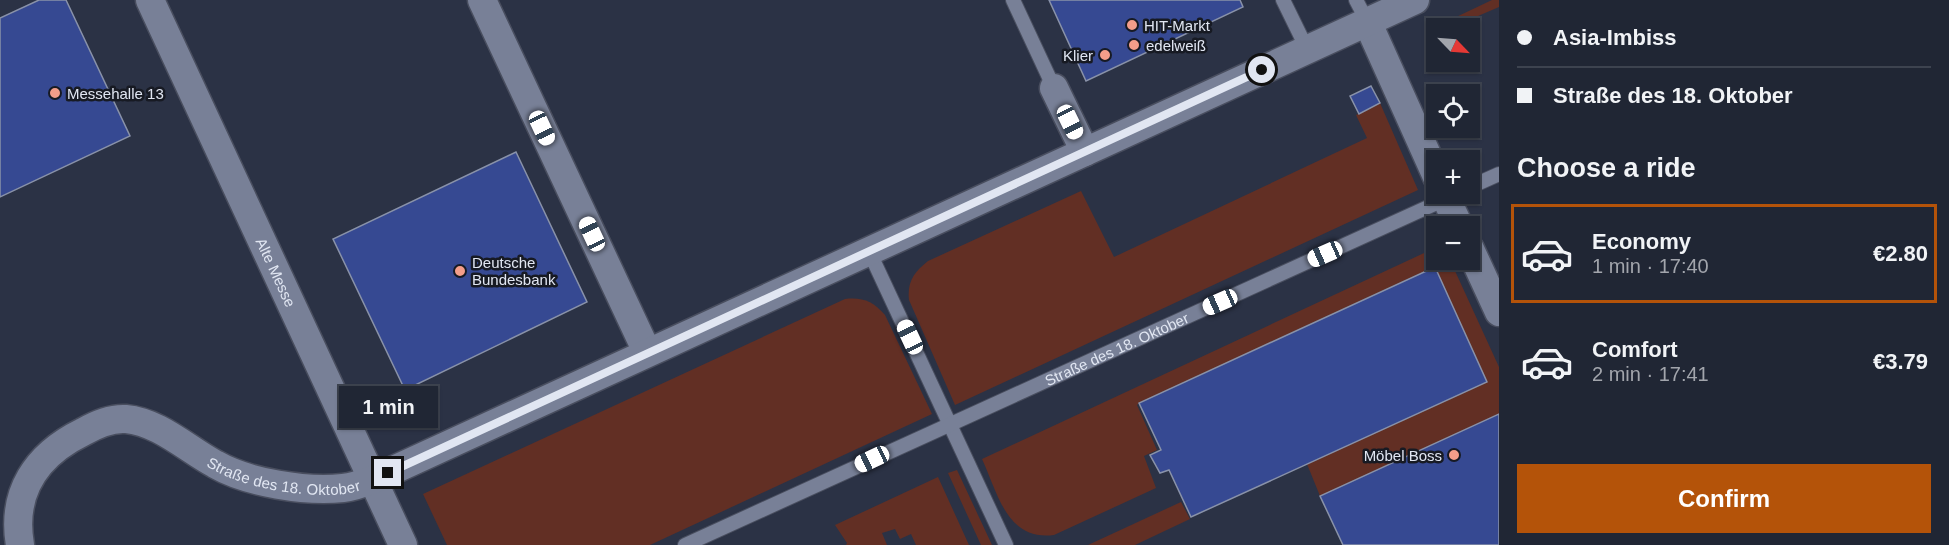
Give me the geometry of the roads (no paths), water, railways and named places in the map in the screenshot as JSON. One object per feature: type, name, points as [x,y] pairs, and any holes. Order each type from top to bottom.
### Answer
[{"type":"street","name":"Alte Messe","points":[[150,0],[403,545]]},
{"type":"street","points":[[482,0],[647,352]]},
{"type":"street","name":"Straße des 18. Oktober","points":[[20,545],[17,525],[20,499],[28,482],[39,465],[64,441],[97,424],[126,419],[147,425],[217,465],[241,475],[271,482],[315,489],[345,488],[374,479],[1307,49],[1362,11],[1415,0]]},
{"type":"street","points":[[1362,11],[1431,150]]},
{"type":"street","points":[[1054,88],[1085,152]]},
{"type":"street","points":[[1480,270],[1499,312]]},
{"type":"lane","points":[[1013,0],[1054,88]]},
{"type":"lane","points":[[1283,0],[1307,49]]},
{"type":"lane","name":"Straße des 18. Oktober","points":[[1480,180],[1499,174]]},
{"type":"lane","name":"Straße des 18. Oktober","points":[[685,545],[1426,202]]},
{"type":"lane","points":[[869,251],[1006,545]]},
{"type":"place","name":"HIT-Markt","points":[[1132,25]]},
{"type":"place","name":"edelweiß","points":[[1134,45]]},
{"type":"place","name":"Klier","points":[[1105,55]]},
{"type":"place","name":"Messehalle 13","points":[[55,93]]},
{"type":"place","name":"Deutsche Bundesbank","points":[[460,271]]},
{"type":"place","name":"Möbel Boss","points":[[1454,455]]}]
